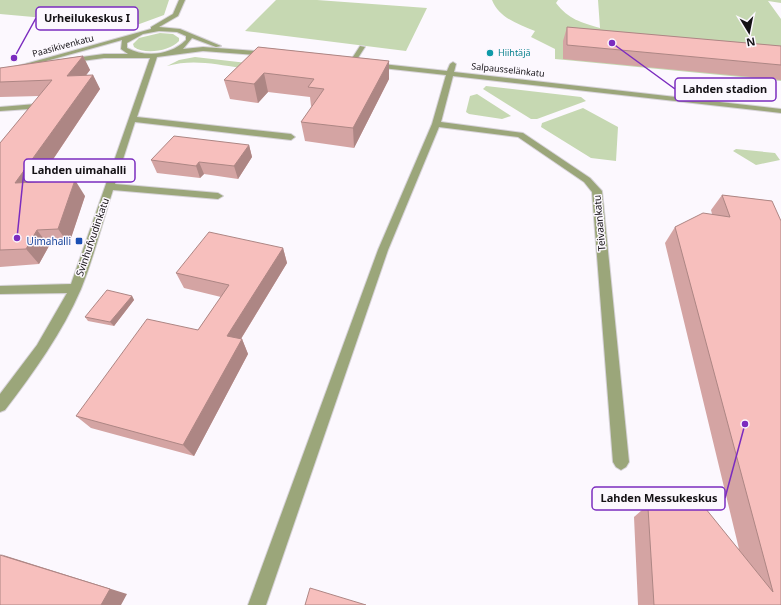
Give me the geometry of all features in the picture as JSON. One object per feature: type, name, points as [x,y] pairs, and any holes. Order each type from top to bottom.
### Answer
[{"type":"street","points":[[171,52],[187,43],[190,37],[178,23],[176,15],[182,0]]},
{"type":"street","points":[[149,31],[176,15]]},
{"type":"street","points":[[149,31],[169,29],[187,33],[233,50]]},
{"type":"street","name":"Paasikivenkatu","points":[[149,31],[17,67],[104,56],[154,55],[171,52]]},
{"type":"street","points":[[134,36],[124,42],[124,49],[128,52],[142,55]]},
{"type":"street","points":[[359,64],[362,47]]},
{"type":"street","points":[[171,52],[203,49],[233,50],[280,55]]},
{"type":"street","name":"Svinhufvudinkatu","points":[[0,405],[31,368],[62,315],[75,288],[154,55]]},
{"type":"street","name":"Salpausselänkatu","points":[[344,62],[452,69],[781,111]]},
{"type":"street","points":[[257,605],[383,250],[436,124],[452,69]]},
{"type":"street","points":[[0,109],[36,106],[22,122]]},
{"type":"street","points":[[133,120],[290,137]]},
{"type":"street","name":"Teivaankatu","points":[[436,124],[520,135],[588,180],[597,191],[621,462]]},
{"type":"street","points":[[110,187],[218,196]]},
{"type":"street","points":[[0,290],[75,288]]},
{"type":"green space","points":[[0,0],[169,0],[164,15],[134,26],[0,14]]},
{"type":"green space","points":[[276,0],[317,0],[427,8],[406,51],[245,31]]},
{"type":"green space","points":[[492,0],[558,0],[556,3],[571,17],[600,28],[598,0],[781,0],[781,3],[768,1],[781,19],[781,81],[555,59],[555,49],[531,37],[535,31],[504,16]]},
{"type":"green space","points":[[160,33],[173,34],[179,38],[179,41],[170,47],[157,51],[144,51],[134,47],[133,44],[139,38]]},
{"type":"green space","points":[[195,57],[247,63],[241,68],[195,63],[167,66],[179,60]]},
{"type":"green space","points":[[486,86],[581,97],[586,101],[537,119],[531,119],[483,89]]},
{"type":"green space","points":[[477,94],[511,116],[502,119],[469,114],[466,112],[470,96]]},
{"type":"green space","points":[[583,108],[618,127],[616,161],[591,158],[541,127],[542,123]]},
{"type":"green space","points":[[736,149],[775,153],[780,160],[756,165],[733,151]]},
{"type":"building","points":[[567,27],[781,46],[781,65],[567,45]]},
{"type":"building","points":[[258,47],[389,61],[353,128],[301,122],[324,89],[308,87],[314,79],[264,73],[254,84],[224,80]]},
{"type":"building","points":[[83,56],[67,76],[93,75],[15,183],[75,180],[58,229],[37,230],[26,249],[0,250],[0,143],[52,80],[0,82],[0,68]]},
{"type":"building","points":[[174,136],[249,145],[234,166],[199,162],[196,166],[151,160]]},
{"type":"building","points":[[722,195],[772,201],[781,221],[781,605],[654,605],[648,508],[665,493],[693,493],[773,592],[675,227],[703,213],[730,217]]},
{"type":"building","points":[[209,232],[283,248],[227,336],[242,339],[183,445],[76,416],[147,319],[198,330],[229,285],[176,273]]},
{"type":"building","points":[[107,290],[132,296],[110,322],[85,317]]},
{"type":"building","points":[[0,555],[110,589],[101,605],[0,605]]},
{"type":"building","points":[[310,588],[366,605],[305,605]]},
{"type":"place","name":"Lahden stadion","points":[[612,43]]},
{"type":"place","name":"Hiihtäjä","points":[[490,53]]},
{"type":"place","name":"Urheilukeskus I","points":[[14,58]]},
{"type":"place","name":"Lahden uimahalli","points":[[17,238]]},
{"type":"place","name":"Uimahalli","points":[[79,241]]},
{"type":"place","name":"Lahden Messukeskus","points":[[745,424]]}]
